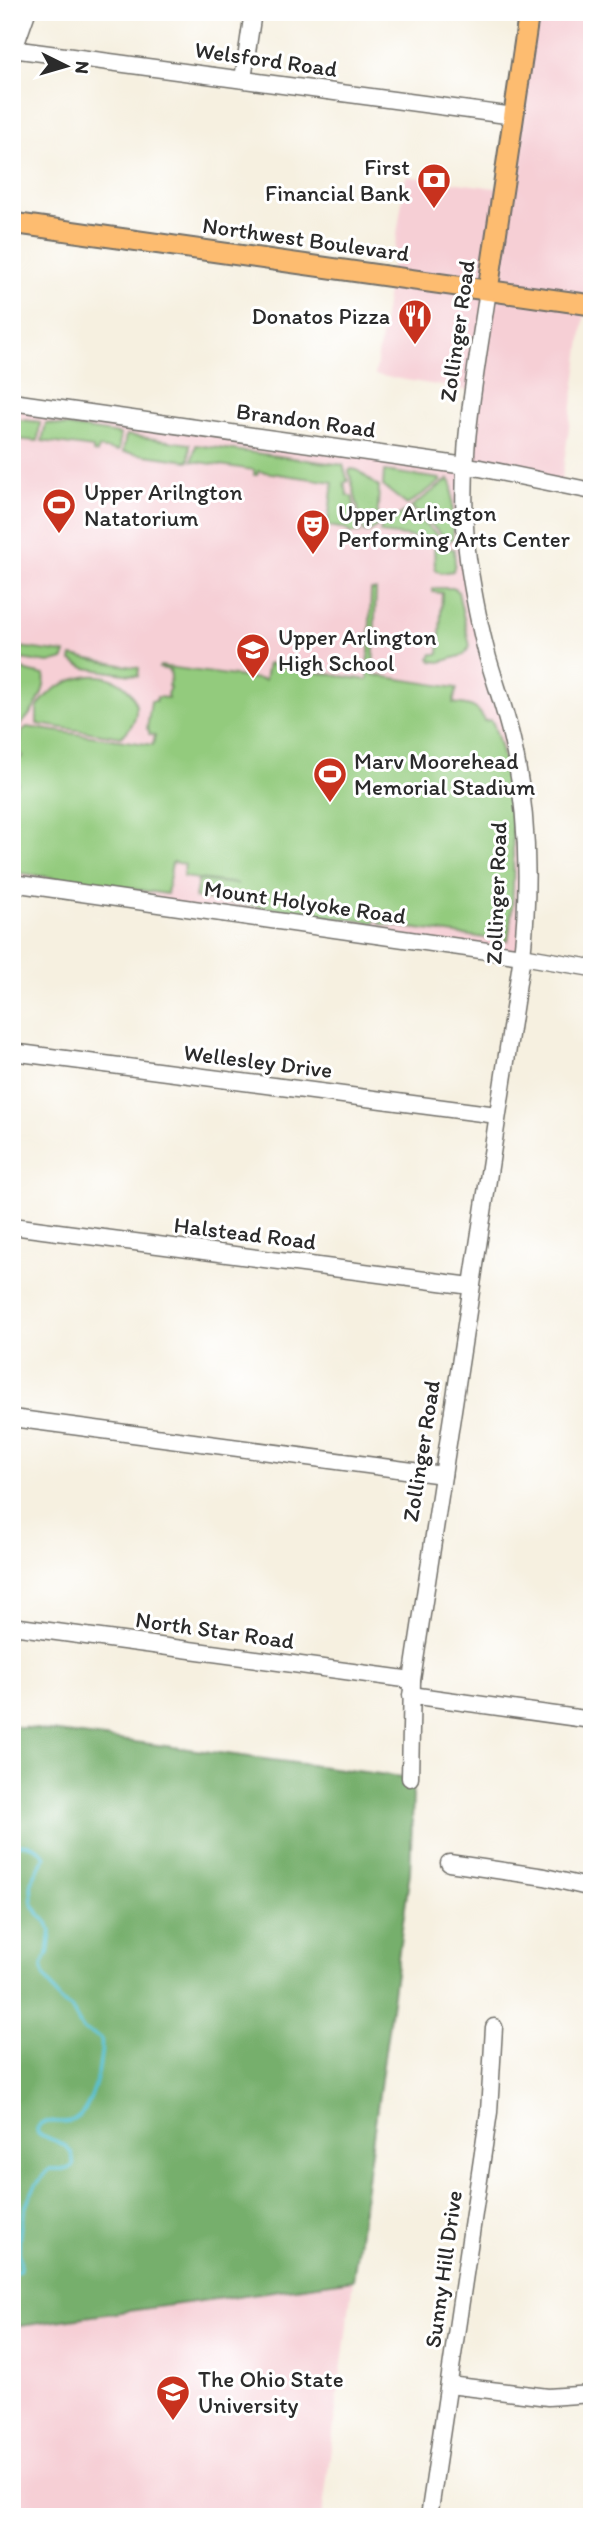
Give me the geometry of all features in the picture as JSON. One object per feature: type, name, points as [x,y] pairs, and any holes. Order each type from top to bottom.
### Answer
[{"type":"main road","name":"Zollinger Road","points":[[488,290],[529,12]]},
{"type":"main road","name":"Northwest Boulevard","points":[[12,223],[592,304]]},
{"type":"street","points":[[13,49],[27,12]]},
{"type":"street","points":[[243,79],[253,12]]},
{"type":"street","name":"Welsford Road","points":[[13,49],[514,116]]},
{"type":"street","name":"Zollinger Road","points":[[410,1778],[411,1688],[522,956],[526,867],[524,811],[512,742],[478,618],[468,558],[464,503],[466,442],[488,290]]},
{"type":"street","name":"Brandon Road","points":[[12,402],[465,465],[592,491]]},
{"type":"street","name":"Mount Holyoke Road","points":[[12,883],[592,968]]},
{"type":"street","name":"Wellesley Drive","points":[[12,1052],[497,1115]]},
{"type":"street","name":"Halstead Road","points":[[12,1226],[471,1286]]},
{"type":"street","points":[[12,1418],[443,1475]]},
{"type":"street","name":"North Star Road","points":[[12,1626],[592,1718]]},
{"type":"street","points":[[449,1863],[545,1877],[592,1888]]},
{"type":"street","name":"Sunny Hill Drive","points":[[429,2517],[489,2112],[494,2027]]},
{"type":"street","points":[[449,2385],[548,2397],[592,2394]]},
{"type":"shaded area","name":"Upper Arlington High School","points":[[529,12],[592,12],[592,305],[586,304],[561,485],[465,465],[468,558],[519,776],[522,956],[12,883],[12,402],[464,465],[473,391],[375,375],[406,176],[503,189]]},
{"type":"shaded area","name":"The Ohio State University","points":[[353,2280],[322,2517],[12,2517],[12,2327]]},
{"type":"green space","points":[[13,419],[40,422],[38,441],[12,439]]},
{"type":"green space","points":[[46,423],[120,434],[119,451],[99,448],[97,453],[93,452],[93,448],[42,441]]},
{"type":"green space","points":[[126,435],[190,444],[189,461],[123,452]]},
{"type":"green space","points":[[196,445],[343,465],[348,481],[344,483],[348,496],[352,496],[360,533],[350,533],[346,529],[329,526],[327,530],[333,482],[258,471],[257,475],[254,475],[254,470],[192,461]]},
{"type":"green space","points":[[357,470],[379,487],[377,526],[368,533],[364,532],[349,471]]},
{"type":"green space","points":[[384,471],[441,481],[407,505],[383,486]]},
{"type":"green space","points":[[449,479],[452,484],[453,539],[449,541],[411,507]]},
{"type":"green space","points":[[409,511],[444,541],[380,533],[381,528]]},
{"type":"green space","points":[[434,545],[454,549],[453,571],[441,573],[435,569]]},
{"type":"green space","points":[[435,588],[455,588],[458,592],[470,646],[464,655],[440,662],[430,658],[432,654],[439,654],[442,593],[433,592]]},
{"type":"green space","name":"Marv Moorehead Memorial Stadium","points":[[371,590],[376,590],[373,675],[457,688],[453,703],[472,707],[484,721],[490,720],[493,723],[510,801],[513,890],[508,941],[381,924],[381,921],[375,920],[375,923],[195,898],[198,880],[238,884],[183,877],[185,864],[172,862],[167,894],[12,872],[12,813],[15,811],[12,797],[18,783],[15,779],[18,760],[23,756],[19,752],[22,731],[27,727],[153,745],[155,735],[149,734],[147,729],[151,701],[156,701],[157,697],[168,698],[171,678],[170,670],[159,668],[160,666],[265,680],[268,663],[273,666],[368,680]]},
{"type":"green space","points":[[12,646],[65,653],[64,659],[49,663],[12,658]]},
{"type":"green space","points":[[72,656],[139,668],[138,676],[85,668],[71,661]]},
{"type":"green space","points":[[12,664],[44,675],[44,682],[35,706],[12,731]]},
{"type":"green space","points":[[89,676],[103,676],[115,680],[125,686],[132,695],[136,705],[135,716],[131,726],[121,737],[37,724],[37,709],[46,696],[66,683]]},
{"type":"green space","points":[[12,1726],[410,1778],[413,1796],[410,1872],[353,2280],[12,2327]]},
{"type":"waterway","points":[[12,1845],[31,1845],[39,1849],[45,1857],[31,1882],[32,1903],[51,1931],[48,1953],[42,1965],[44,1975],[61,2002],[71,2008],[83,2030],[101,2038],[96,2082],[81,2115],[70,2121],[41,2123],[37,2129],[38,2134],[67,2148],[71,2153],[73,2166],[67,2169],[50,2169],[36,2185],[26,2205],[21,2227],[20,2268],[12,2273]]},
{"type":"place","name":"First Financial Bank","points":[[434,210]]},
{"type":"place","name":"Donatos Pizza","points":[[415,346]]},
{"type":"place","name":"Upper Arilngton Natatorium","points":[[59,535]]},
{"type":"place","name":"Upper Arlington Performing Arts Center","points":[[313,556]]},
{"type":"place","name":"Upper Arlington High School","points":[[253,680]]},
{"type":"place","name":"Marv Moorehead Memorial Stadium","points":[[330,804]]},
{"type":"place","name":"The Ohio State University","points":[[173,2422]]}]
